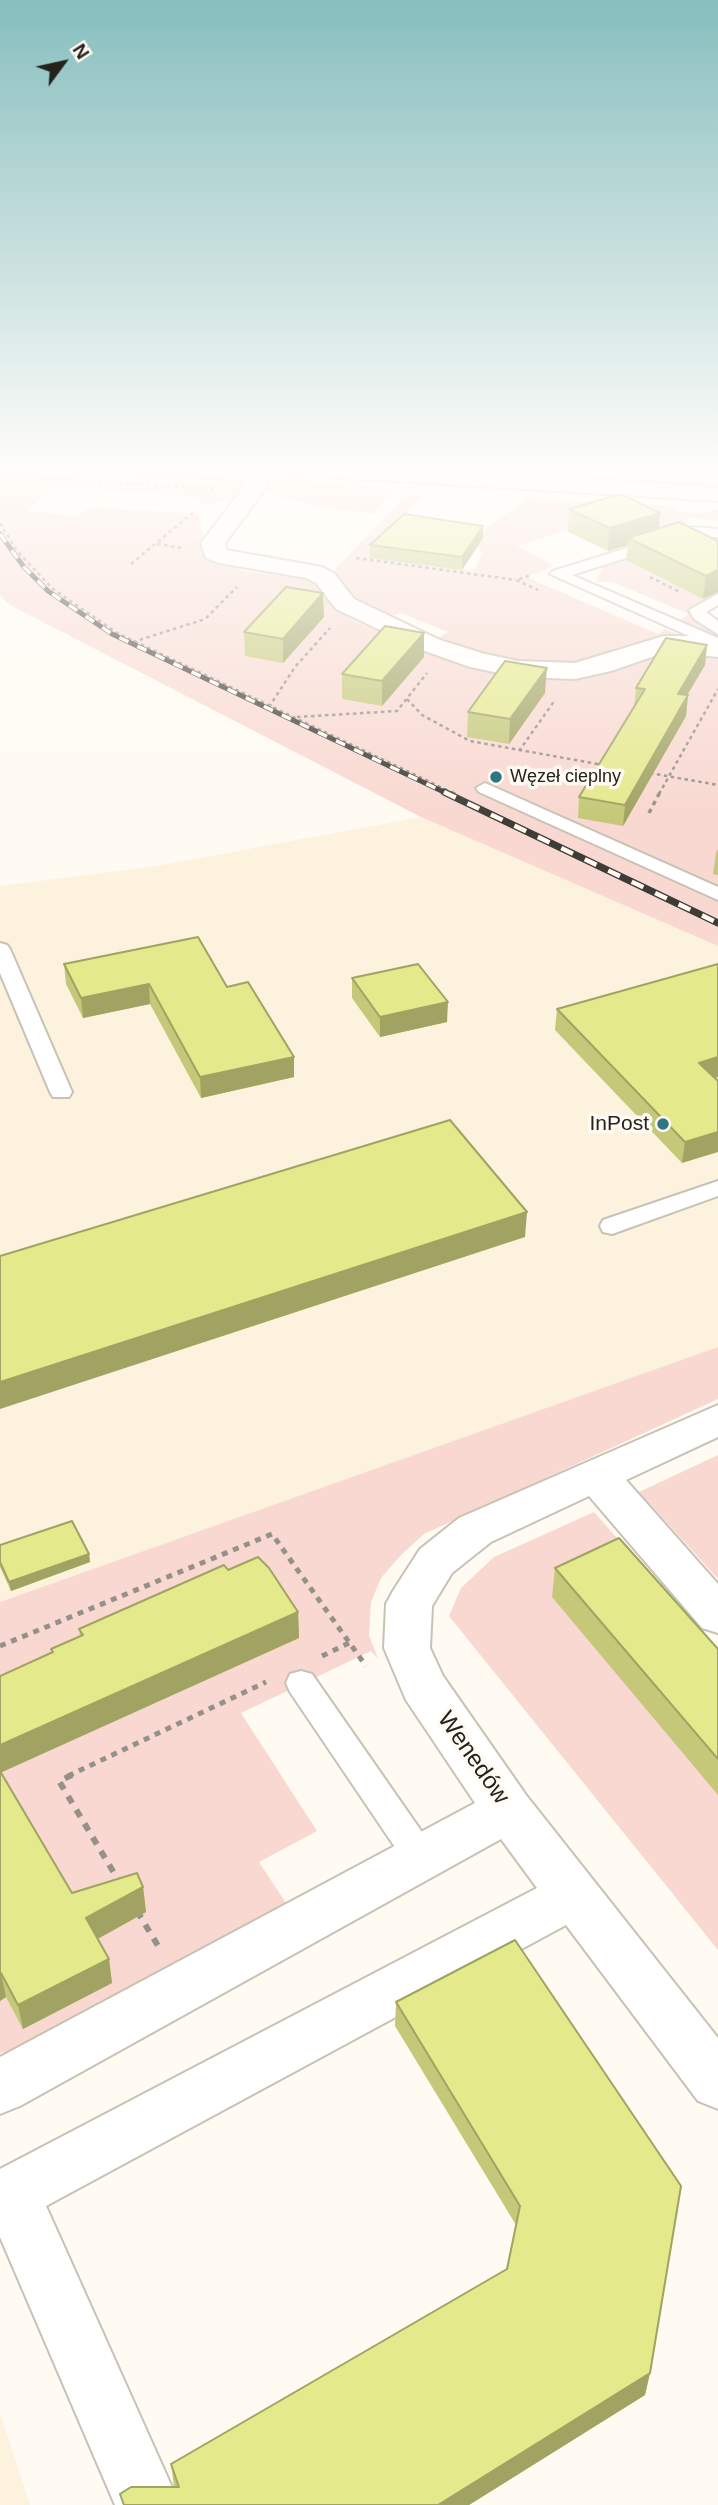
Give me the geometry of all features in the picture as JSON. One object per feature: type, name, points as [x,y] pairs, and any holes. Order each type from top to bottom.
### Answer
[{"type":"street","points":[[332,585],[349,606],[455,654],[518,669],[575,671],[664,644],[688,644],[718,649]]},
{"type":"street","name":"Wenedów","points":[[718,1420],[475,1530],[436,1561],[409,1604],[407,1648],[423,1686],[508,1810],[718,2082]]},
{"type":"street","points":[[596,1475],[718,1615]]},
{"type":"street","points":[[0,2087],[508,1810]]},
{"type":"street","points":[[148,2505],[11,2194],[573,1895]]},
{"type":"lane","points":[[583,585],[718,643]]},
{"type":"lane","points":[[718,599],[696,610],[718,629]]},
{"type":"lane","points":[[485,788],[718,894]]},
{"type":"lane","points":[[0,949],[61,1092]]},
{"type":"lane","points":[[612,1226],[718,1188]]},
{"type":"lane","points":[[295,1674],[421,1858]]},
{"type":"path","points":[[49,585],[88,616],[132,642],[468,801]]},
{"type":"path","points":[[269,707],[295,667],[349,606]]},
{"type":"path","points":[[132,642],[205,619]]},
{"type":"path","points":[[519,751],[575,671]]},
{"type":"path","points":[[649,813],[718,689]]},
{"type":"path","points":[[293,718],[397,711],[407,699],[422,715],[461,737],[519,751],[615,767]]},
{"type":"path","points":[[642,772],[718,785]]},
{"type":"path","points":[[0,1646],[272,1534],[373,1675]]},
{"type":"path","points":[[121,1884],[59,1781],[295,1674],[349,1643]]},
{"type":"path","points":[[135,1907],[183,1988]]},
{"type":"shaded area","points":[[0,585],[321,585],[327,593],[331,606],[353,620],[444,660],[569,679],[659,650],[718,653],[718,946],[421,817],[8,604],[0,595]]},
{"type":"shaded area","points":[[342,585],[544,585],[658,634],[665,629],[694,641],[568,665],[532,664],[500,659],[436,639],[448,632],[401,613],[389,617],[347,598]]},
{"type":"shaded area","points":[[619,585],[717,585],[717,595],[701,602],[693,611],[718,631],[718,640],[677,622],[689,614]]},
{"type":"shaded area","points":[[421,817],[718,946],[718,1347],[0,1602],[0,886],[157,866]]},
{"type":"shaded area","points":[[718,1347],[718,1399],[424,1534],[381,1578],[371,1602],[369,1635],[378,1659],[371,1651],[241,1713],[317,1831],[259,1862],[286,1903],[10,2051],[0,2053],[0,1602]]},
{"type":"shaded area","points":[[718,1455],[718,1579],[639,1492]]},
{"type":"shaded area","points":[[594,1512],[718,1652],[718,1950],[449,1616],[461,1588],[494,1557]]},
{"type":"shaded area","points":[[0,2413],[30,2505],[0,2505]]},
{"type":"building","points":[[286,587],[323,593],[283,639],[244,632]]},
{"type":"building","points":[[385,626],[424,633],[382,681],[342,674]]},
{"type":"building","points":[[666,638],[707,645],[678,694],[688,695],[625,805],[579,797],[645,689],[636,688]]},
{"type":"building","points":[[505,661],[547,668],[510,719],[468,712]]},
{"type":"building","points":[[198,937],[227,987],[248,982],[294,1057],[200,1077],[149,984],[81,998],[64,964]]},
{"type":"building","points":[[418,964],[448,1002],[380,1017],[352,978]]},
{"type":"building","points":[[718,964],[718,1057],[699,1063],[718,1081],[718,1132],[685,1142],[557,1009]]},
{"type":"building","points":[[450,1120],[527,1212],[0,1382],[0,1256]]},
{"type":"building","points":[[72,1521],[89,1554],[9,1582],[0,1562],[0,1545]]},
{"type":"building","points":[[619,1538],[718,1649],[718,1759],[555,1568]]},
{"type":"building","points":[[258,1557],[269,1568],[298,1612],[0,1745],[0,1676],[83,1635],[79,1629],[224,1565],[228,1570]]},
{"type":"building","points":[[0,1771],[72,1893],[137,1873],[143,1887],[86,1918],[109,1959],[18,2005],[0,1974]]},
{"type":"building","points":[[515,1940],[681,2186],[650,2373],[438,2505],[124,2505],[120,2494],[131,2487],[179,2487],[171,2464],[507,2269],[520,2206],[396,2002]]},
{"type":"railway","points":[[42,585],[112,634],[448,794]]},
{"type":"railway","points":[[444,792],[718,923]]},
{"type":"place","name":"Węzeł cieplny","points":[[496,777]]},
{"type":"place","name":"InPost","points":[[663,1124]]}]
